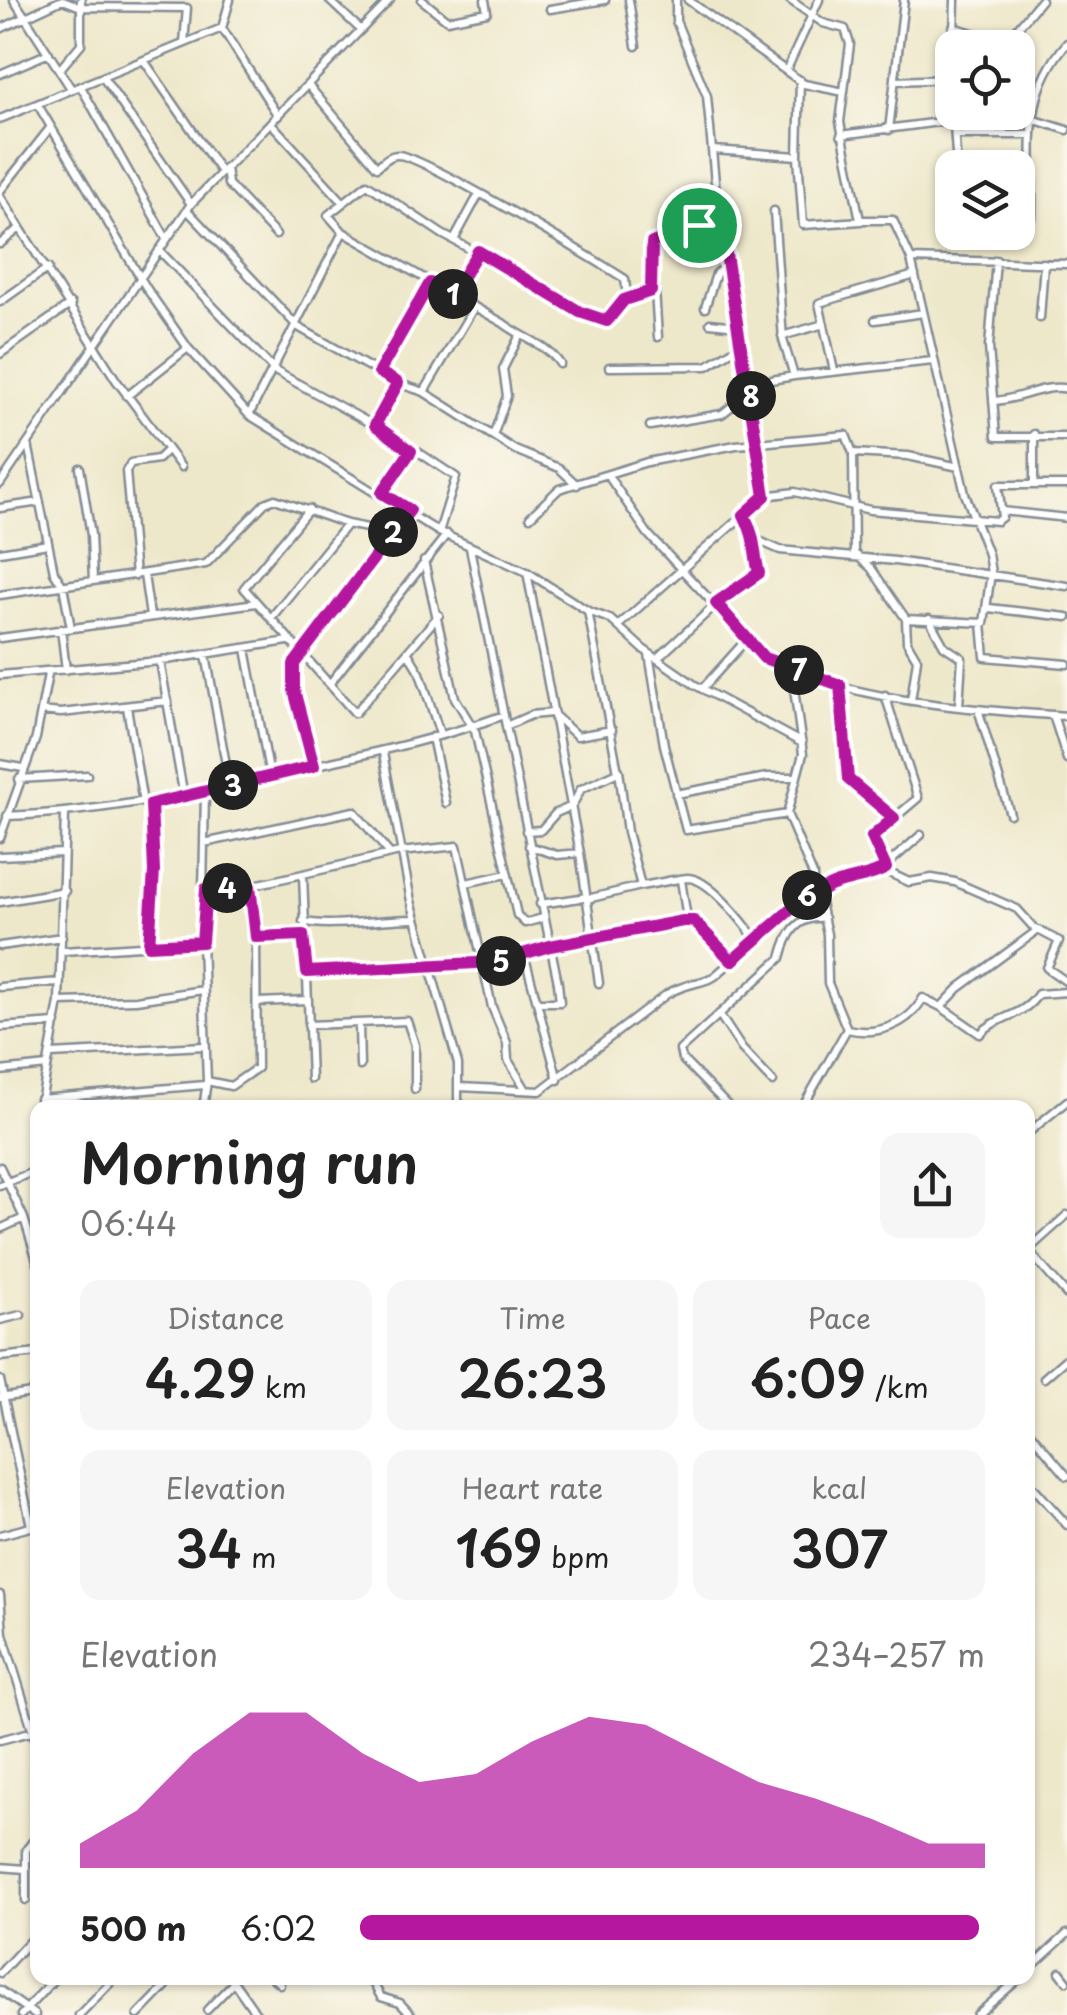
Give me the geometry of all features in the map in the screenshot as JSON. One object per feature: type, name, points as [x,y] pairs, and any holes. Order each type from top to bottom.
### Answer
[{"type":"street","points":[[14,0],[76,89],[166,238]]},
{"type":"street","points":[[0,29],[63,0],[187,4],[184,44]]},
{"type":"street","points":[[230,0],[222,28],[278,116]]},
{"type":"street","points":[[330,0],[360,30]]},
{"type":"street","points":[[0,484],[189,207],[390,0]]},
{"type":"street","points":[[422,0],[447,20],[487,12],[485,0]]},
{"type":"street","points":[[550,9],[605,0]]},
{"type":"street","points":[[629,0],[636,46]]},
{"type":"street","points":[[676,0],[676,21],[707,96],[720,217],[765,496]]},
{"type":"street","points":[[688,0],[810,88],[844,92]]},
{"type":"street","points":[[790,0],[812,16],[845,29],[850,44],[842,135],[862,221]]},
{"type":"street","points":[[787,69],[819,0]]},
{"type":"street","points":[[889,130],[904,0]]},
{"type":"street","points":[[953,30],[955,0]]},
{"type":"street","points":[[1017,30],[1042,0]]},
{"type":"street","points":[[60,68],[81,44],[81,3]]},
{"type":"street","points":[[953,27],[962,30]]},
{"type":"street","points":[[0,119],[222,28]]},
{"type":"street","points":[[1035,104],[1040,80],[1067,43]]},
{"type":"street","points":[[0,74],[48,53]]},
{"type":"street","points":[[144,62],[223,169],[228,184],[276,235]]},
{"type":"street","points":[[104,79],[189,207],[298,327],[398,383],[424,392],[493,436],[559,468],[578,486]]},
{"type":"street","points":[[800,80],[798,156],[803,225],[893,220],[915,275],[960,468],[988,554],[988,608],[982,624],[985,656],[1067,664]]},
{"type":"street","points":[[895,81],[935,80]]},
{"type":"street","points":[[308,85],[377,167],[395,155],[412,158],[624,279],[627,298]]},
{"type":"street","points":[[38,105],[140,278],[188,348],[249,415],[443,532],[527,572],[588,611],[619,625],[653,656],[702,689],[802,743]]},
{"type":"street","points":[[842,135],[935,120]]},
{"type":"street","points":[[1035,120],[1067,130]]},
{"type":"street","points":[[271,123],[342,201]]},
{"type":"street","points":[[50,128],[0,194],[127,396],[181,467]]},
{"type":"street","points":[[954,130],[956,150]]},
{"type":"street","points":[[1032,130],[1032,150]]},
{"type":"street","points":[[955,135],[1032,135]]},
{"type":"street","points":[[713,150],[798,156]]},
{"type":"street","points":[[560,364],[543,346],[518,337],[343,232],[328,217],[342,201],[367,184],[539,290],[603,321],[612,318],[627,298],[653,288]]},
{"type":"street","points":[[454,240],[479,194]]},
{"type":"street","points":[[774,211],[782,336],[794,376]]},
{"type":"street","points":[[658,337],[652,243],[720,217]]},
{"type":"street","points":[[0,244],[20,228]]},
{"type":"street","points":[[249,415],[298,327],[343,232]]},
{"type":"street","points":[[159,250],[275,371],[375,425],[456,477],[443,532],[331,682]]},
{"type":"street","points":[[452,295],[478,251]]},
{"type":"street","points":[[910,260],[1067,264]]},
{"type":"street","points":[[996,260],[990,346],[996,437],[1067,437]]},
{"type":"street","points":[[705,308],[716,274],[729,262]]},
{"type":"street","points":[[1040,318],[1044,263]]},
{"type":"street","points":[[0,302],[48,268]]},
{"type":"street","points":[[834,372],[818,303],[915,275]]},
{"type":"street","points":[[379,372],[430,283]]},
{"type":"street","points":[[0,354],[71,304]]},
{"type":"street","points":[[424,392],[473,308]]},
{"type":"street","points":[[875,320],[923,313]]},
{"type":"street","points":[[710,323],[737,326]]},
{"type":"street","points":[[782,336],[824,324]]},
{"type":"street","points":[[493,436],[507,396],[503,369],[518,337]]},
{"type":"street","points":[[609,368],[707,366],[741,345]]},
{"type":"street","points":[[127,396],[188,348]]},
{"type":"street","points":[[650,426],[722,414],[749,388],[794,376],[933,360]]},
{"type":"street","points":[[375,425],[398,383]]},
{"type":"street","points":[[993,400],[1015,400],[1059,387],[1067,389]]},
{"type":"street","points":[[1034,434],[1034,484]]},
{"type":"street","points":[[530,516],[550,495],[648,462],[758,443],[846,436],[853,453],[852,547],[906,620],[907,642],[917,658],[911,701]]},
{"type":"street","points":[[28,443],[48,544],[63,586],[71,628]]},
{"type":"street","points":[[135,576],[128,466],[158,458],[167,451]]},
{"type":"street","points":[[382,493],[411,451]]},
{"type":"street","points":[[853,453],[908,456],[960,468]]},
{"type":"street","points":[[80,468],[93,582]]},
{"type":"street","points":[[609,477],[648,534],[684,568],[764,658],[840,685],[911,701],[1067,716]]},
{"type":"street","points":[[619,625],[765,496],[795,492],[854,504],[997,521],[1002,511],[998,484],[1067,485]]},
{"type":"street","points":[[0,595],[206,564],[265,503],[276,499],[346,524],[392,534]]},
{"type":"street","points":[[0,508],[40,502]]},
{"type":"street","points":[[309,509],[244,588],[300,656],[331,682],[355,713],[439,615]]},
{"type":"street","points":[[314,766],[292,674],[300,656],[410,510]]},
{"type":"street","points":[[1002,511],[1067,518]]},
{"type":"street","points":[[744,515],[757,540],[780,550],[863,562],[895,561],[990,578],[1067,586]]},
{"type":"street","points":[[271,618],[346,524]]},
{"type":"street","points":[[757,540],[754,553],[759,573],[653,656],[648,670],[688,832],[787,814]]},
{"type":"street","points":[[0,552],[48,544]]},
{"type":"street","points":[[470,546],[560,1002],[537,1002]]},
{"type":"street","points":[[424,561],[455,698],[472,726],[520,921],[543,918]]},
{"type":"street","points":[[527,572],[572,806],[599,983]]},
{"type":"street","points":[[144,575],[150,616]]},
{"type":"street","points":[[0,638],[257,603]]},
{"type":"street","points":[[988,608],[1067,618]]},
{"type":"street","points":[[588,611],[640,886]]},
{"type":"street","points":[[906,620],[929,618],[982,624]]},
{"type":"street","points":[[929,618],[944,646],[962,658],[959,706]]},
{"type":"street","points":[[61,630],[66,670]]},
{"type":"street","points":[[702,689],[748,639]]},
{"type":"street","points":[[0,675],[48,674],[288,642]]},
{"type":"street","points":[[246,649],[270,776]]},
{"type":"street","points":[[408,653],[420,673],[436,735],[446,802]]},
{"type":"street","points":[[206,655],[230,786]]},
{"type":"street","points":[[160,661],[184,797]]},
{"type":"street","points":[[791,667],[802,743],[787,814],[813,875],[824,918],[828,983],[847,1029]]},
{"type":"street","points":[[0,838],[5,812],[41,710],[48,674]]},
{"type":"street","points":[[840,685],[848,779],[894,818]]},
{"type":"street","points":[[885,695],[918,798],[872,837],[885,869],[909,882],[932,878],[955,882],[1017,908],[1036,930],[1059,941],[1047,968],[1067,982]]},
{"type":"street","points":[[41,710],[61,713],[168,701]]},
{"type":"street","points":[[128,706],[147,804],[154,871],[149,945]]},
{"type":"street","points":[[978,709],[1010,814]]},
{"type":"street","points":[[506,726],[531,715],[552,713],[576,736],[612,730]]},
{"type":"street","points":[[5,812],[65,814],[184,797],[383,753],[504,715]]},
{"type":"street","points":[[1053,715],[1067,759]]},
{"type":"street","points":[[383,753],[400,852],[458,1064],[462,1100]]},
{"type":"street","points":[[0,764],[23,768]]},
{"type":"street","points":[[526,831],[541,830],[556,813],[572,806],[581,790],[614,776],[619,767]]},
{"type":"street","points":[[19,779],[87,775]]},
{"type":"street","points":[[676,794],[767,777],[797,777]]},
{"type":"street","points":[[204,1100],[205,792]]},
{"type":"street","points":[[204,843],[354,811],[390,854]]},
{"type":"street","points":[[41,1100],[60,982],[65,814]]},
{"type":"street","points":[[459,1086],[540,1091],[667,994],[684,983],[707,982],[816,892],[885,869],[920,835]]},
{"type":"street","points":[[206,889],[250,886],[400,852],[458,846],[482,962],[508,1060],[525,1088]]},
{"type":"street","points":[[529,846],[556,855],[580,854]]},
{"type":"street","points":[[0,856],[63,853]]},
{"type":"street","points":[[466,883],[507,874]]},
{"type":"street","points":[[303,875],[311,1078]]},
{"type":"street","points":[[540,904],[691,878],[707,886],[740,917],[756,940]]},
{"type":"street","points":[[682,880],[686,912],[683,921]]},
{"type":"street","points":[[65,1100],[206,1083],[224,1087],[255,1072],[258,1002],[250,886]]},
{"type":"street","points":[[0,902],[65,891]]},
{"type":"street","points":[[722,1100],[682,1059],[680,1050],[781,958],[786,936],[796,926],[809,917],[824,918]]},
{"type":"street","points":[[303,922],[318,926],[370,918],[416,919]]},
{"type":"street","points":[[307,972],[482,962],[683,921],[694,921],[732,961]]},
{"type":"street","points":[[941,1007],[959,988],[1036,930]]},
{"type":"street","points":[[256,937],[303,935]]},
{"type":"street","points":[[0,946],[62,937]]},
{"type":"street","points":[[62,951],[202,942]]},
{"type":"street","points":[[524,954],[558,1080]]},
{"type":"street","points":[[0,988],[60,982]]},
{"type":"street","points":[[58,1002],[136,1000],[204,990]]},
{"type":"street","points":[[847,1029],[868,1034],[910,1018],[923,998],[980,1034],[987,1026],[1015,1018],[1038,994],[1067,992]]},
{"type":"street","points":[[258,1002],[308,1000]]},
{"type":"street","points":[[719,1014],[742,1049],[774,1082]]},
{"type":"street","points":[[308,1026],[407,1021],[416,1045],[415,1089]]},
{"type":"street","points":[[0,1028],[56,1023]]},
{"type":"street","points":[[358,1025],[360,1066]]},
{"type":"street","points":[[807,1100],[847,1029]]},
{"type":"street","points":[[50,1054],[204,1046]]},
{"type":"street","points":[[0,1071],[47,1066]]},
{"type":"street","points":[[1035,1127],[1067,1102]]},
{"type":"street","points":[[0,1167],[3,1184],[24,1218],[30,1238]]},
{"type":"street","points":[[3,1184],[30,1173]]},
{"type":"street","points":[[1035,1244],[1067,1215]]},
{"type":"street","points":[[0,1229],[24,1218]]},
{"type":"street","points":[[1035,1258],[1067,1294]]},
{"type":"street","points":[[0,1320],[20,1314]]},
{"type":"street","points":[[0,1357],[30,1354]]},
{"type":"street","points":[[1044,1378],[1067,1358]]},
{"type":"street","points":[[0,1380],[30,1510]]},
{"type":"street","points":[[2,1398],[30,1393]]},
{"type":"street","points":[[1035,1438],[1067,1476]]},
{"type":"street","points":[[1035,1488],[1067,1526]]},
{"type":"street","points":[[0,1535],[30,1527]]},
{"type":"street","points":[[0,1595],[1,1635],[30,1719]]},
{"type":"street","points":[[0,1740],[30,1732]]},
{"type":"street","points":[[26,1900],[30,1841]]},
{"type":"street","points":[[0,1867],[30,1875]]},
{"type":"street","points":[[1035,1964],[1067,1934]]},
{"type":"street","points":[[0,1973],[30,1941]]},
{"type":"street","points":[[1060,1972],[1067,1981]]},
{"type":"street","points":[[23,2013],[49,1985]]},
{"type":"street","points":[[79,2015],[109,1985]]},
{"type":"street","points":[[207,2010],[231,1985]]},
{"type":"street","points":[[236,1985],[257,2015]]},
{"type":"street","points":[[374,1985],[381,1997],[400,2003],[411,2015]]},
{"type":"street","points":[[977,2015],[1012,1985]]},
{"type":"street","points":[[138,2015],[166,1986]]},
{"type":"street","points":[[0,1990],[23,2013],[35,2015]]},
{"type":"route","points":[[720,217],[765,496],[744,515],[757,540],[754,553],[759,573],[716,603],[764,658],[840,685],[848,779],[894,818],[872,837],[886,868],[875,875],[831,884],[818,894],[813,890],[732,961],[694,921],[683,921],[550,946],[504,961],[307,972],[303,935],[256,937],[250,886],[206,889],[202,942],[149,945],[154,871],[151,804],[314,766],[294,690],[294,664],[410,510],[382,493],[411,451],[375,425],[398,383],[379,372],[430,283],[452,295],[478,251],[539,290],[580,312],[607,321],[624,300],[653,288],[652,243],[699,225],[720,217]]}]
